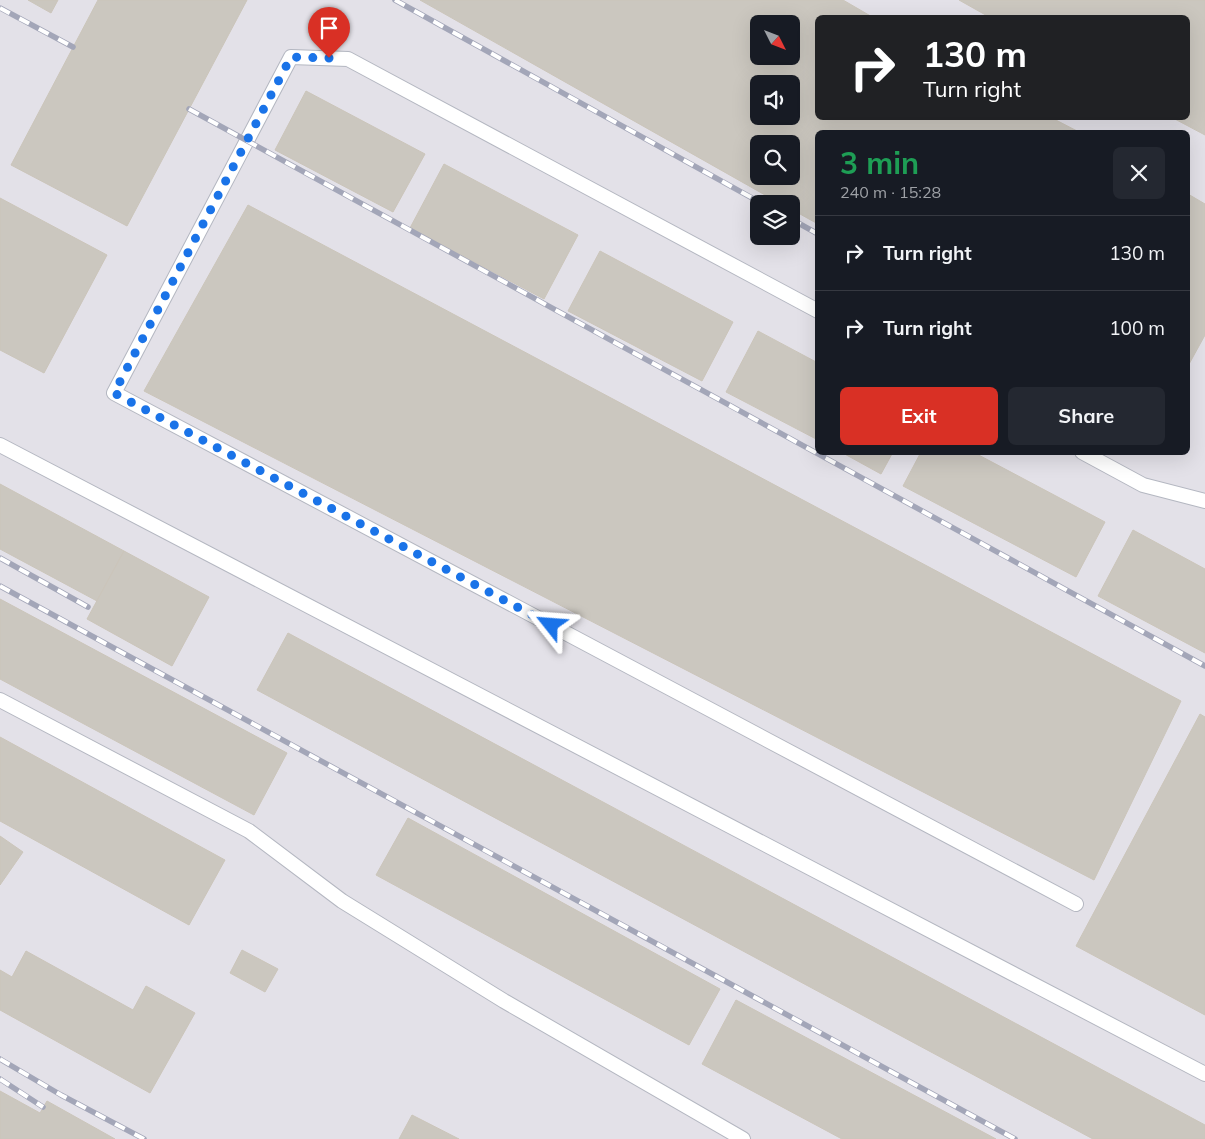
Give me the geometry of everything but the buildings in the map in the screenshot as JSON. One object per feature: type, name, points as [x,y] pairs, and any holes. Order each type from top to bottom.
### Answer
[{"type":"lane","points":[[815,309],[348,59],[291,57],[114,393],[1076,904]]},
{"type":"lane","points":[[0,445],[1205,1074]]},
{"type":"lane","points":[[1088,455],[1143,485],[1205,501]]},
{"type":"lane","points":[[0,700],[249,831],[342,901],[504,1001],[743,1139]]},
{"type":"shaded area","points":[[0,0],[1205,0],[1205,1139],[0,1139]]},
{"type":"railway","points":[[395,0],[750,197]]},
{"type":"railway","points":[[0,8],[73,47]]},
{"type":"railway","points":[[189,109],[815,452]]},
{"type":"railway","points":[[800,224],[815,232]]},
{"type":"railway","points":[[820,455],[1205,666]]},
{"type":"railway","points":[[0,558],[88,607]]},
{"type":"railway","points":[[0,586],[1015,1139]]},
{"type":"railway","points":[[0,1059],[61,1095],[144,1139]]},
{"type":"railway","points":[[0,1079],[43,1107]]},
{"type":"route","points":[[329,58],[291,57],[114,393],[551,625]]}]
